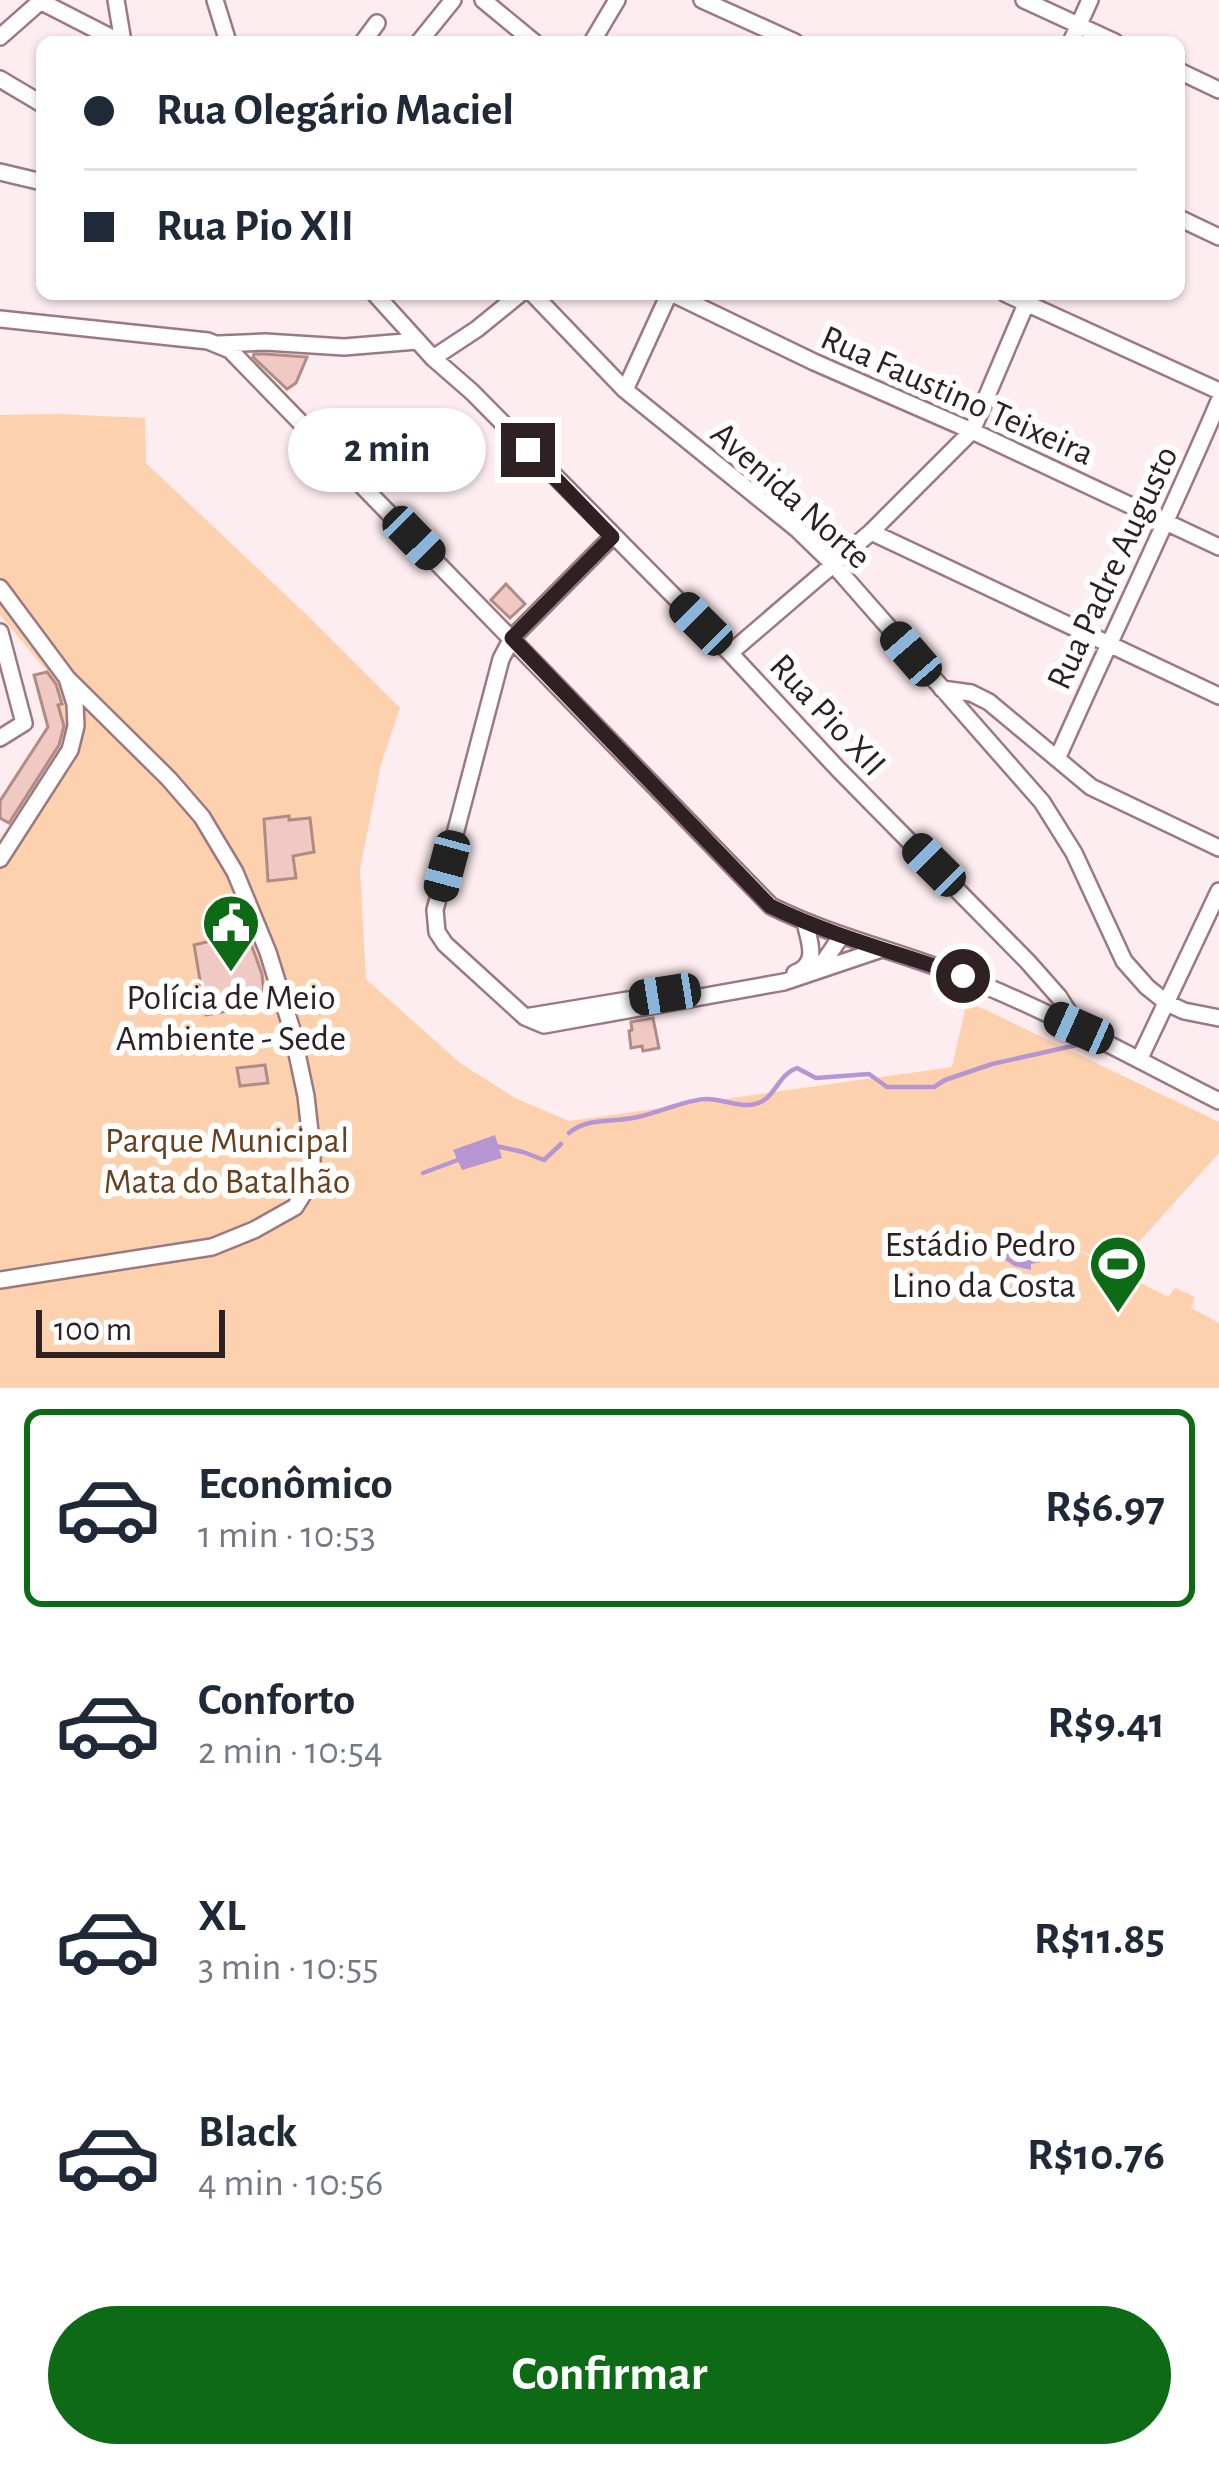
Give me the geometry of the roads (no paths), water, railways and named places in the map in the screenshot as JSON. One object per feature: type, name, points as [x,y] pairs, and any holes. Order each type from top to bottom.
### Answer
[{"type":"street","points":[[116,0],[120,36]]},
{"type":"street","points":[[215,0],[226,36]]},
{"type":"street","points":[[424,36],[453,0]]},
{"type":"street","points":[[483,0],[515,36]]},
{"type":"street","points":[[596,36],[617,0]]},
{"type":"street","points":[[702,0],[782,36]]},
{"type":"street","points":[[1024,0],[1102,36]]},
{"type":"street","points":[[1073,36],[1090,0]]},
{"type":"street","points":[[0,37],[40,1],[109,36]]},
{"type":"street","points":[[367,36],[377,23]]},
{"type":"street","points":[[1185,74],[1219,90]]},
{"type":"street","points":[[0,79],[36,100]]},
{"type":"street","points":[[0,172],[36,181]]},
{"type":"street","points":[[1185,221],[1219,237]]},
{"type":"street","name":"Rua Pio XII","points":[[380,300],[1028,962],[1079,1028]]},
{"type":"street","points":[[433,358],[513,300]]},
{"type":"street","name":"Avenida Norte","points":[[539,300],[625,390],[833,563],[1042,802],[1074,853],[1124,961],[1167,1003],[1219,1018]]},
{"type":"street","points":[[625,390],[668,300]]},
{"type":"street","name":"Rua Faustino Teixeira","points":[[684,300],[1219,547]]},
{"type":"street","points":[[1018,300],[1219,391]]},
{"type":"street","points":[[730,653],[871,532],[972,430],[1026,304]]},
{"type":"street","points":[[0,320],[219,344],[344,347],[417,341]]},
{"type":"street","points":[[219,344],[512,638],[762,899],[806,923],[963,976],[1079,1028],[1219,1101]]},
{"type":"street","name":"Rua Padre Augusto","points":[[1058,759],[1219,401]]},
{"type":"street","points":[[871,532],[1219,696]]},
{"type":"street","points":[[612,537],[512,638],[501,658],[435,910],[437,932],[526,1017],[544,1025],[802,974],[885,948]]},
{"type":"street","points":[[0,1280],[212,1247],[254,1230],[295,1207],[305,1194],[311,1180],[312,1150],[292,1030],[268,952],[235,872],[202,817],[68,678],[3,597]]},
{"type":"street","points":[[0,632],[24,723],[0,738]]},
{"type":"street","points":[[0,859],[70,750],[75,704],[68,678]]},
{"type":"street","points":[[942,689],[971,693],[988,702],[1091,787],[1219,848]]},
{"type":"street","points":[[1139,1060],[1219,891]]},
{"type":"street","points":[[802,974],[812,953],[806,923]]},
{"type":"street","points":[[802,974],[825,960],[842,934]]},
{"type":"waterway","points":[[569,1133],[591,1123],[642,1116],[698,1100],[755,1104],[797,1068],[816,1078],[869,1074],[887,1087],[934,1087],[992,1064],[1086,1043]]},
{"type":"waterway","points":[[496,1146],[544,1160],[561,1144]]},
{"type":"waterway","points":[[423,1173],[463,1158]]},
{"type":"place","name":"Polícia de Meio Ambiente - Sede","points":[[231,974]]},
{"type":"place","name":"Estádio Pedro Lino da Costa","points":[[1118,1315]]},
{"type":"park label","name":"Parque Municipal Mata do Batalhão","points":[[227,1160]]}]
